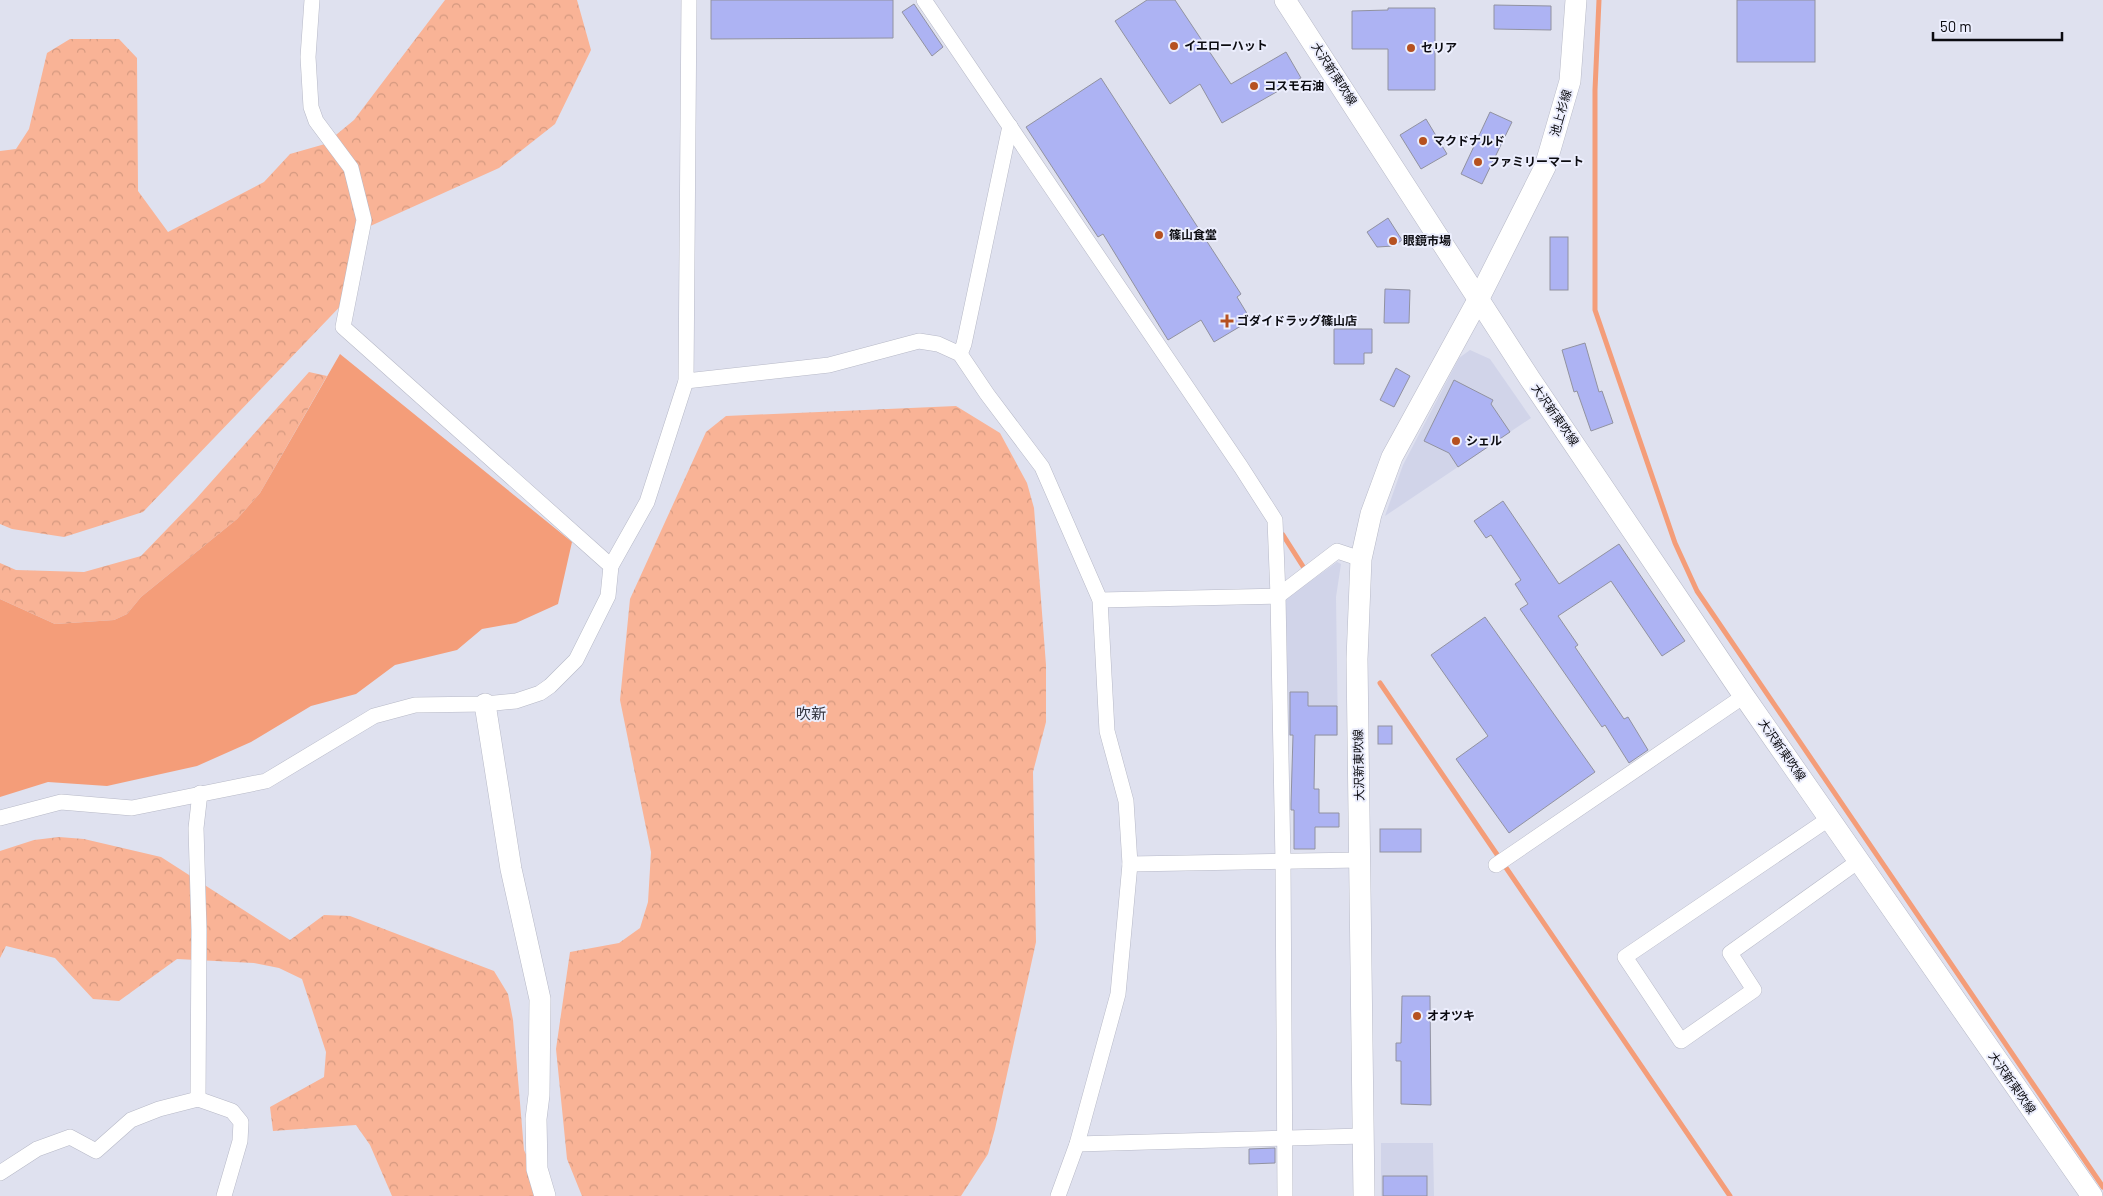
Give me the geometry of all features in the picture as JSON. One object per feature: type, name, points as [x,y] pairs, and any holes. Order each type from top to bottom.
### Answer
[{"type":"main road","name":"大沢新東吹線","points":[[1285,0],[1478,300],[1744,696],[1860,860],[1948,992],[2092,1196]]},
{"type":"main road","name":"池上杉線","points":[[1478,300],[1545,166],[1570,81],[1576,0]]},
{"type":"main road","name":"大沢新東吹線","points":[[1364,1196],[1358,659],[1361,559],[1371,514],[1392,457],[1478,300]]},
{"type":"main road","points":[[486,704],[511,869],[540,999],[539,1095],[536,1119],[537,1169],[545,1196]]},
{"type":"street","points":[[312,0],[308,57],[311,107],[316,121],[351,168],[364,220],[343,327],[611,566]]},
{"type":"street","points":[[0,818],[62,802],[132,808],[266,781],[374,716],[415,705],[486,704],[516,701],[540,693],[550,686],[576,660],[608,596],[611,566],[647,502],[686,381],[689,0]]},
{"type":"street","points":[[924,0],[1275,520],[1283,863],[1285,1196]]},
{"type":"street","points":[[960,354],[964,344],[1010,126]]},
{"type":"street","points":[[686,381],[829,365],[919,341],[938,344],[960,354],[1042,468],[1100,600],[1107,731],[1126,802],[1130,864],[1118,994],[1077,1144],[1058,1196]]},
{"type":"street","points":[[1100,600],[1278,596],[1337,551],[1361,559]]},
{"type":"street","points":[[1496,865],[1744,696]]},
{"type":"street","points":[[198,1099],[196,828],[200,793]]},
{"type":"street","points":[[1830,818],[1625,957],[1681,1041],[1754,990],[1730,953],[1860,860]]},
{"type":"street","points":[[1130,864],[1283,863],[1360,860]]},
{"type":"street","points":[[0,1173],[36,1149],[70,1137],[96,1151],[131,1120],[159,1109],[198,1099],[232,1111],[241,1122],[240,1141],[224,1196]]},
{"type":"street","points":[[1077,1144],[1363,1136]]},
{"type":"shaded area","name":"シェル","points":[[1470,350],[1490,359],[1531,418],[1385,516],[1403,465],[1459,358]]},
{"type":"shaded area","points":[[340,354],[572,542],[558,604],[516,623],[482,629],[457,650],[395,665],[356,694],[311,706],[251,742],[197,766],[107,786],[48,782],[0,797],[0,599],[55,624],[114,620],[127,614],[141,597],[237,519],[260,493]]},
{"type":"shaded area","points":[[1337,562],[1341,564],[1336,597],[1338,736],[1287,736],[1286,599]]},
{"type":"shaded area","points":[[1381,1143],[1433,1143],[1434,1196],[1381,1196]]},
{"type":"green space","points":[[445,0],[577,0],[591,50],[555,124],[499,168],[357,232],[352,294],[143,512],[64,537],[12,529],[0,524],[0,151],[16,149],[29,129],[47,53],[70,39],[119,39],[137,58],[138,191],[168,232],[264,182],[290,154],[325,144],[354,120]]},
{"type":"green space","points":[[309,372],[327,376],[260,493],[237,519],[141,597],[127,614],[114,620],[55,624],[0,599],[0,563],[16,570],[84,572],[141,556],[195,500]]},
{"type":"green space","points":[[956,406],[1000,433],[1027,483],[1034,508],[1046,665],[1046,722],[1033,772],[1036,942],[988,1154],[961,1196],[582,1196],[567,1159],[556,1049],[570,952],[619,943],[640,928],[648,902],[651,852],[620,700],[630,599],[706,432],[726,416]]},
{"type":"green space","points":[[59,837],[84,839],[161,857],[290,940],[324,915],[350,916],[494,971],[508,994],[513,1020],[524,1150],[545,1196],[392,1196],[370,1145],[356,1125],[273,1131],[270,1107],[324,1077],[326,1052],[302,979],[279,968],[254,963],[177,959],[119,1001],[93,999],[55,958],[6,946],[0,958],[0,851],[34,840]]},
{"type":"building","points":[[711,0],[893,0],[893,38],[711,39]]},
{"type":"building","points":[[1147,0],[1175,0],[1231,84],[1286,52],[1301,78],[1222,123],[1200,84],[1170,104],[1115,21]]},
{"type":"building","points":[[1737,0],[1815,0],[1815,62],[1737,62]]},
{"type":"building","points":[[914,4],[943,47],[932,56],[902,12]]},
{"type":"building","points":[[1494,5],[1551,6],[1551,30],[1494,29]]},
{"type":"building","points":[[1388,8],[1435,8],[1435,90],[1388,90],[1388,49],[1352,49],[1352,11],[1388,10]]},
{"type":"building","points":[[1101,78],[1241,294],[1237,297],[1251,320],[1214,342],[1201,320],[1168,340],[1103,234],[1098,237],[1026,127]]},
{"type":"building","points":[[1490,112],[1512,122],[1482,184],[1461,174]]},
{"type":"building","points":[[1426,119],[1447,154],[1421,169],[1400,135]]},
{"type":"building","points":[[1388,218],[1402,240],[1394,246],[1377,247],[1367,232]]},
{"type":"building","points":[[1550,237],[1568,237],[1568,290],[1550,290]]},
{"type":"building","points":[[1385,289],[1410,290],[1409,323],[1384,323]]},
{"type":"building","points":[[1334,329],[1372,329],[1372,353],[1364,353],[1364,364],[1334,364]]},
{"type":"building","points":[[1585,343],[1599,392],[1602,391],[1613,423],[1591,431],[1577,391],[1574,392],[1562,350]]},
{"type":"building","points":[[1396,368],[1410,376],[1394,407],[1380,400]]},
{"type":"building","points":[[1454,380],[1493,400],[1491,404],[1510,432],[1458,467],[1449,453],[1424,441]]},
{"type":"building","points":[[1503,501],[1559,584],[1619,544],[1685,641],[1662,656],[1611,581],[1558,616],[1578,645],[1575,647],[1624,719],[1628,717],[1648,750],[1629,763],[1605,725],[1602,727],[1520,609],[1528,604],[1515,584],[1521,580],[1491,535],[1486,538],[1474,521]]},
{"type":"building","points":[[1485,617],[1595,772],[1509,833],[1456,759],[1488,736],[1431,655]]},
{"type":"building","points":[[1290,692],[1308,692],[1308,706],[1337,706],[1337,735],[1315,735],[1314,789],[1319,789],[1319,813],[1339,813],[1339,827],[1315,827],[1315,849],[1294,849],[1294,810],[1291,810],[1293,735],[1290,735]]},
{"type":"building","points":[[1378,726],[1392,726],[1392,744],[1378,744]]},
{"type":"building","points":[[1380,829],[1421,829],[1421,852],[1380,852]]},
{"type":"building","points":[[1402,996],[1430,996],[1431,1105],[1401,1104],[1401,1061],[1396,1061],[1396,1043],[1401,1043]]},
{"type":"building","points":[[1275,1148],[1275,1163],[1249,1164],[1249,1149]]},
{"type":"building","points":[[1383,1176],[1427,1176],[1427,1196],[1383,1196]]},
{"type":"waterway","points":[[1599,0],[1595,90],[1595,310],[1675,543],[1697,591],[2103,1187]]},
{"type":"waterway","points":[[1283,535],[1304,568]]},
{"type":"waterway","points":[[1380,683],[1730,1196]]},
{"type":"place","name":"イエローハット","points":[[1174,46]]},
{"type":"place","name":"セリア","points":[[1411,48]]},
{"type":"place","name":"コスモ石油","points":[[1254,86]]},
{"type":"place","name":"マクドナルド","points":[[1423,141]]},
{"type":"place","name":"ファミリーマート","points":[[1478,162]]},
{"type":"place","name":"篠山食堂","points":[[1159,235]]},
{"type":"place","name":"眼鏡市場","points":[[1393,241]]},
{"type":"place","name":"ゴダイドラッグ篠山店","points":[[1227,321]]},
{"type":"place","name":"シェル","points":[[1456,441]]},
{"type":"place","name":"オオツキ","points":[[1417,1016]]},
{"type":"district","name":"吹新","points":[[811,714]]}]
